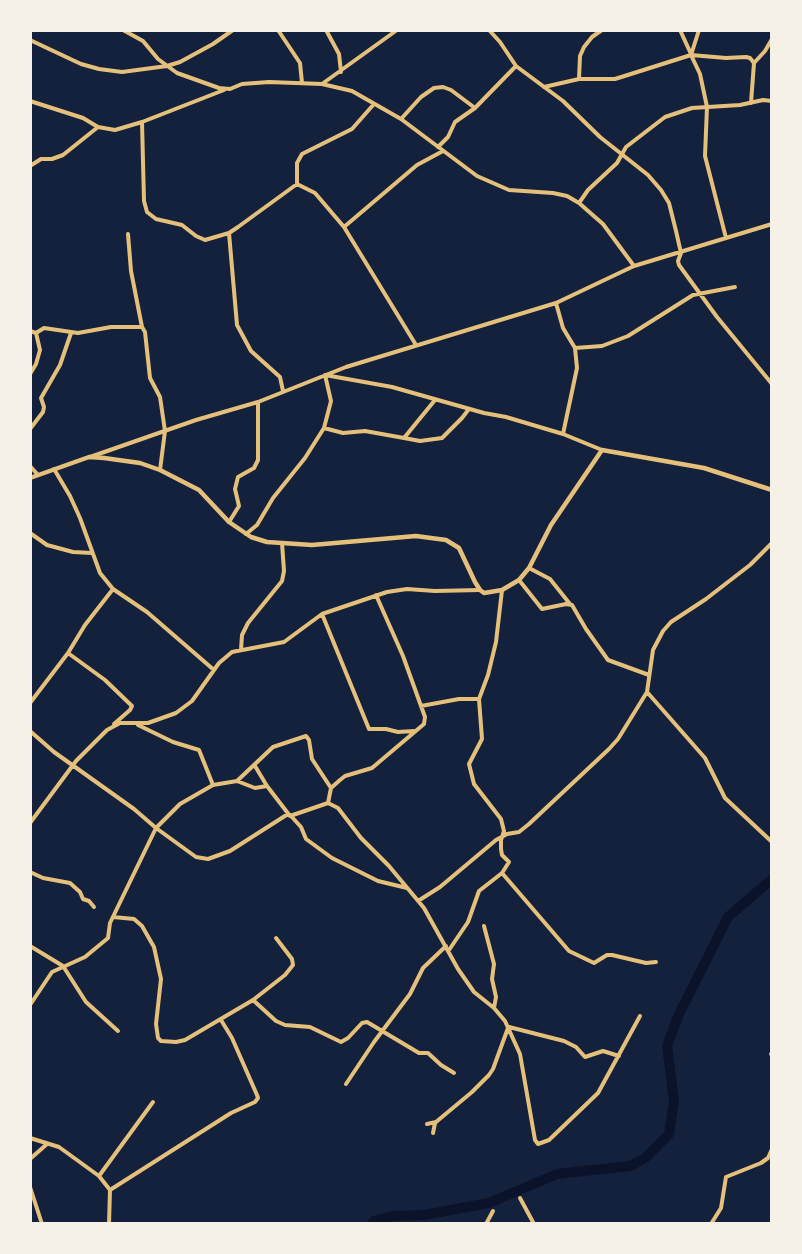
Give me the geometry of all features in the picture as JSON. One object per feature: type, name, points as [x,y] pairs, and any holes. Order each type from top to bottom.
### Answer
[{"type":"street","points":[[123,30],[143,41],[177,73],[225,89]]},
{"type":"street","points":[[30,40],[73,60],[99,69],[122,72],[167,66],[193,56],[233,30]]},
{"type":"street","points":[[278,30],[300,63],[302,83]]},
{"type":"street","points":[[326,30],[339,54],[341,72]]},
{"type":"street","points":[[322,84],[397,30]]},
{"type":"street","points":[[489,30],[516,66],[563,101],[600,137],[648,176],[665,196],[681,253],[679,265],[717,317],[772,384]]},
{"type":"street","points":[[496,37],[499,30]]},
{"type":"street","points":[[579,80],[581,52],[591,38],[602,30]]},
{"type":"street","points":[[680,30],[700,74],[707,107],[705,156],[726,238]]},
{"type":"street","points":[[691,55],[699,30]]},
{"type":"street","points":[[751,103],[754,63],[772,39]]},
{"type":"street","points":[[544,87],[579,80],[615,79],[691,55],[746,57],[754,63]]},
{"type":"street","points":[[438,147],[448,137],[454,122],[475,108],[516,66]]},
{"type":"street","points":[[30,101],[83,118],[98,128],[115,130],[142,122],[225,89],[256,82],[322,84],[352,91],[401,119],[471,173],[500,187],[560,194],[579,202],[603,224],[634,266]]},
{"type":"street","points":[[401,119],[421,97],[434,88],[443,87],[451,90],[475,108]]},
{"type":"street","points":[[579,202],[588,190],[615,165],[626,147],[665,117],[685,109],[737,106],[763,100],[772,101]]},
{"type":"street","points":[[297,184],[297,163],[302,154],[347,132],[374,104]]},
{"type":"street","points":[[142,122],[144,201],[147,212],[156,219],[182,225],[205,240],[229,233],[297,184]]},
{"type":"street","points":[[30,166],[41,159],[52,159],[63,155],[98,128]]},
{"type":"street","points":[[344,227],[417,165],[443,151]]},
{"type":"street","points":[[297,184],[315,193],[344,227],[416,345]]},
{"type":"street","points":[[30,478],[165,430],[258,402],[325,375],[556,303],[634,266],[772,224]]},
{"type":"street","points":[[229,233],[237,325],[251,351],[280,377],[283,391]]},
{"type":"street","points":[[128,234],[131,271],[142,327],[145,332],[150,378],[160,397],[165,430],[160,470]]},
{"type":"street","points":[[574,348],[602,346],[628,336],[693,295],[735,287]]},
{"type":"street","points":[[556,303],[563,328],[574,348],[577,368],[563,434]]},
{"type":"street","points":[[36,333],[44,328],[70,333],[111,327],[142,327]]},
{"type":"street","points":[[30,331],[36,333],[40,350],[30,374]]},
{"type":"street","points":[[30,429],[43,412],[44,407],[40,398],[60,364],[70,333]]},
{"type":"street","points":[[325,375],[376,383],[506,417],[563,434],[602,450],[704,468],[772,490]]},
{"type":"street","points":[[246,534],[256,525],[324,428],[331,401],[325,375]]},
{"type":"street","points":[[404,438],[436,400]]},
{"type":"street","points":[[229,522],[239,506],[235,489],[238,477],[254,468],[258,460],[258,402]]},
{"type":"street","points":[[324,428],[343,433],[366,431],[420,441],[442,438],[469,408]]},
{"type":"street","points":[[114,725],[148,723],[176,713],[192,701],[224,658],[241,650],[284,642],[322,614],[376,595],[406,589],[480,590],[484,592],[502,590],[519,580],[529,568],[551,525],[602,450]]},
{"type":"street","points":[[89,457],[140,463],[160,470],[199,490],[229,522],[246,534],[267,542],[312,544],[416,536],[446,540],[459,548],[480,590]]},
{"type":"street","points":[[30,466],[38,475]]},
{"type":"street","points":[[54,469],[70,496],[100,573],[113,589],[147,612],[214,670]]},
{"type":"street","points":[[30,533],[46,545],[73,552],[92,553]]},
{"type":"street","points":[[241,650],[242,636],[248,623],[277,588],[283,577],[282,543]]},
{"type":"street","points":[[418,901],[440,886],[489,845],[502,836],[519,832],[529,824],[618,739],[647,692],[653,650],[667,626],[750,565],[772,543]]},
{"type":"street","points":[[529,568],[549,579],[570,604],[604,656],[618,664],[649,675]]},
{"type":"street","points":[[519,580],[542,609],[570,604]]},
{"type":"street","points":[[30,703],[113,589]]},
{"type":"street","points":[[346,1084],[410,994],[423,968],[447,948],[468,922],[479,891],[502,873],[509,862],[502,855],[500,844],[504,828],[499,815],[474,784],[470,768],[471,760],[482,739],[479,699],[494,651],[502,590]]},
{"type":"street","points":[[328,803],[331,788],[345,776],[372,768],[424,724],[421,706],[403,656],[376,595]]},
{"type":"street","points":[[322,614],[369,729],[398,732],[415,730]]},
{"type":"street","points":[[30,823],[72,766],[107,730],[128,713],[132,706],[105,680],[68,653]]},
{"type":"street","points":[[647,692],[705,758],[725,798],[772,842]]},
{"type":"street","points":[[421,706],[459,699],[479,699]]},
{"type":"street","points":[[138,724],[172,742],[199,750],[213,785]]},
{"type":"street","points":[[30,731],[72,766],[134,809],[196,857],[208,859],[230,851],[289,815],[328,803],[338,808],[361,838],[408,888],[474,992],[494,1008],[508,1027],[520,1054],[535,1140],[540,1145],[549,1140],[598,1093],[640,1016]]},
{"type":"street","points":[[237,781],[277,744],[306,736],[312,759],[331,788]]},
{"type":"street","points":[[255,765],[255,769],[267,786],[301,827],[306,839],[332,858],[378,881],[408,888]]},
{"type":"street","points":[[30,1005],[39,995],[48,977],[63,966],[85,957],[108,938],[109,926],[156,828],[180,804],[213,785],[237,781],[255,788],[267,786]]},
{"type":"street","points":[[30,872],[43,878],[70,883],[80,892],[83,899],[89,901],[94,907]]},
{"type":"street","points":[[502,873],[569,951],[594,963],[607,955],[646,963],[656,962]]},
{"type":"street","points":[[113,917],[134,920],[142,926],[154,947],[161,979],[156,1024],[159,1040],[182,1041],[253,1000],[285,975],[293,964],[291,956],[276,938]]},
{"type":"street","points":[[484,926],[494,964],[492,979],[496,997],[494,1008]]},
{"type":"street","points":[[30,946],[63,966],[86,1002],[118,1031]]},
{"type":"street","points":[[253,1000],[276,1021],[285,1025],[310,1028],[341,1042],[364,1022],[419,1053],[428,1053],[454,1073]]},
{"type":"street","points":[[110,1190],[231,1113],[255,1102],[258,1098],[232,1038],[221,1020]]},
{"type":"street","points":[[508,1027],[564,1041],[576,1047],[585,1057],[603,1051],[619,1056]]},
{"type":"street","points":[[427,1124],[436,1122],[492,1072],[508,1027]]},
{"type":"street","points":[[99,1176],[153,1102]]},
{"type":"street","points":[[433,1133],[436,1122]]},
{"type":"street","points":[[30,1138],[63,1149],[99,1176],[110,1190],[109,1224]]},
{"type":"street","points":[[30,1159],[47,1144]]},
{"type":"street","points":[[711,1224],[721,1208],[726,1178],[761,1163],[768,1158],[772,1149]]},
{"type":"street","points":[[30,1187],[42,1224]]},
{"type":"street","points":[[520,1198],[534,1224]]},
{"type":"street","points":[[486,1224],[493,1211]]},
{"type":"waterway","points":[[372,1224],[374,1221],[393,1216],[424,1215],[489,1203],[557,1174],[630,1166],[645,1158],[669,1134],[674,1101],[667,1046],[679,1014],[728,917],[772,879]]}]
